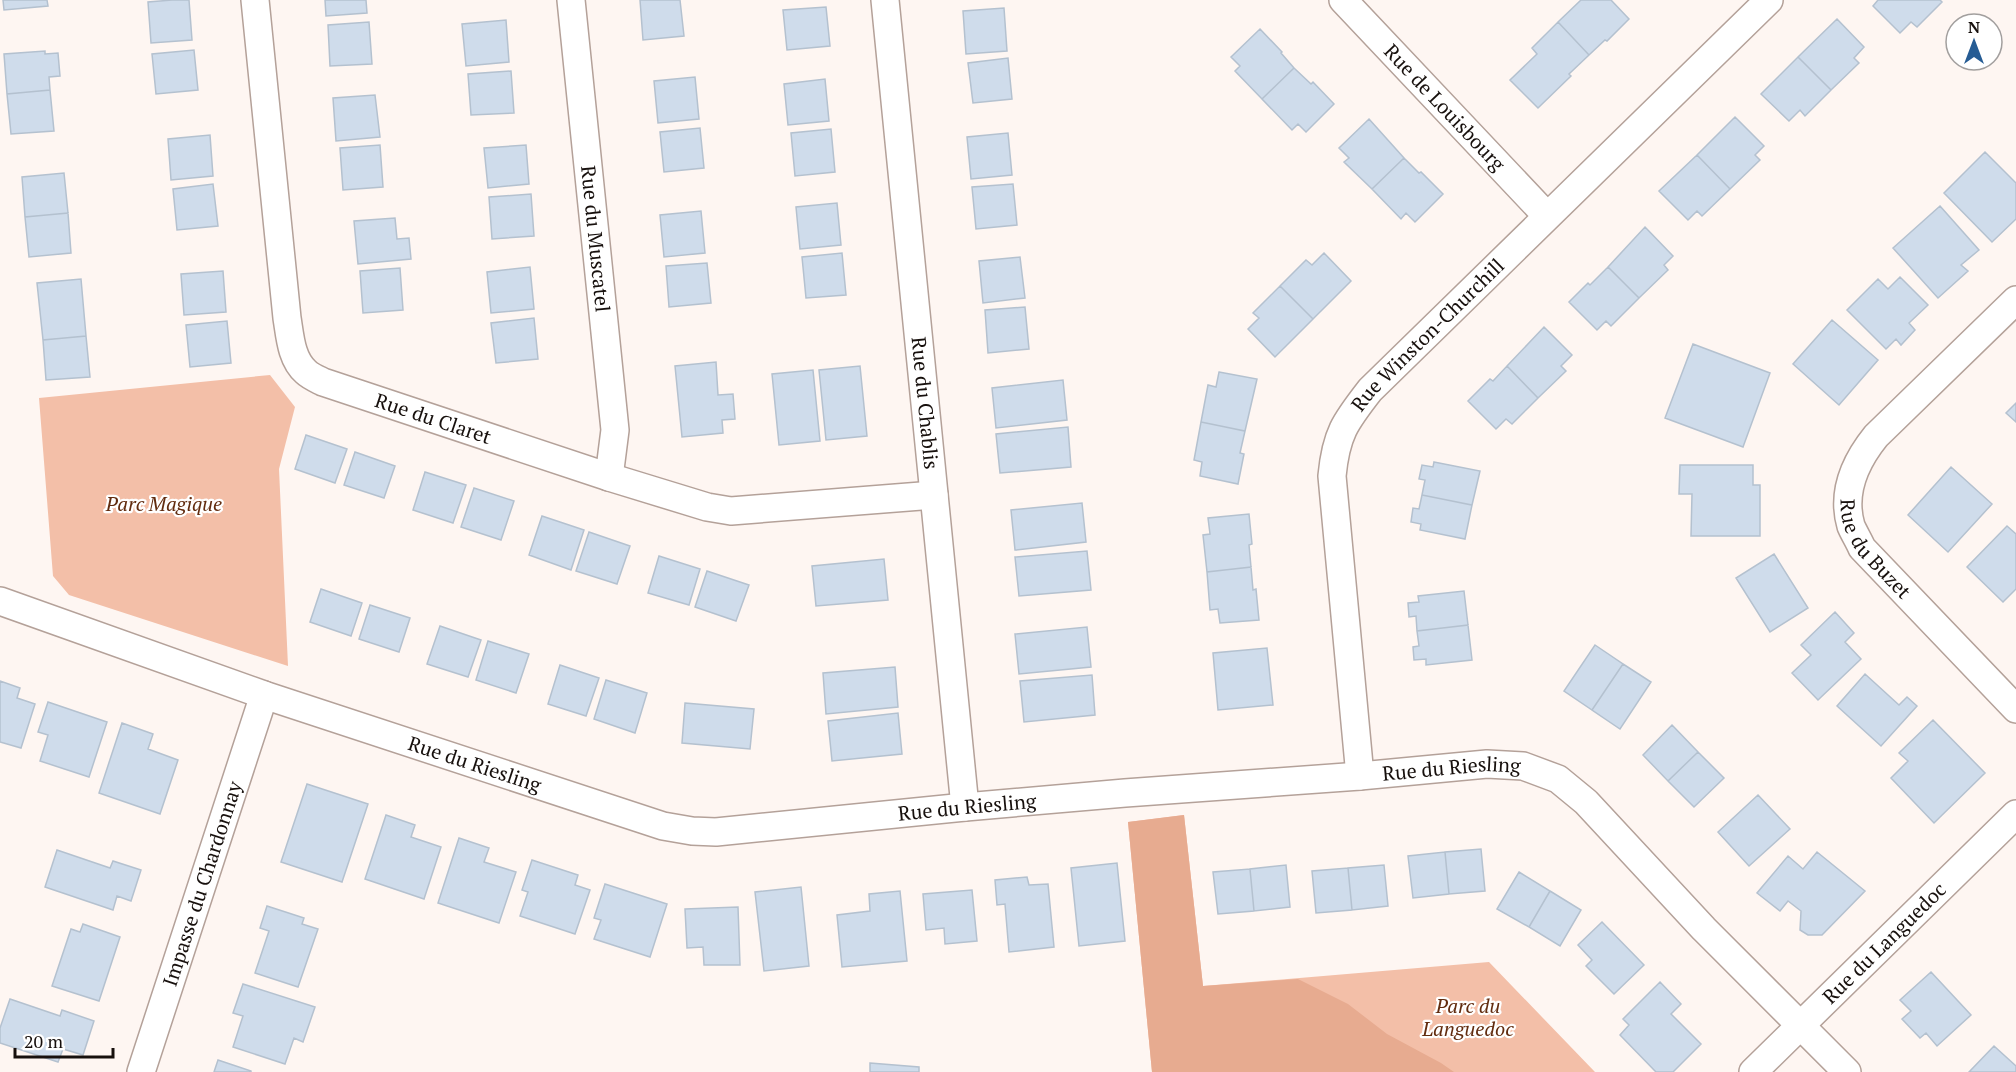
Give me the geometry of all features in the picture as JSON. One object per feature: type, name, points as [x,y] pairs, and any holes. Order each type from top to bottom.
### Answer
[{"type":"street","name":"Rue du Claret","points":[[255,0],[287,318],[296,360],[305,372],[322,382],[707,507],[731,511],[934,495]]},
{"type":"street","name":"Rue du Muscatel","points":[[571,0],[615,430],[609,477]]},
{"type":"street","name":"Rue du Chablis","points":[[885,0],[965,807]]},
{"type":"street","name":"Rue de Louisbourg","points":[[1343,0],[1547,216]]},
{"type":"street","name":"Rue Winston-Churchill","points":[[1360,776],[1332,476],[1334,449],[1346,421],[1370,390],[1769,0]]},
{"type":"street","name":"Rue du Buzet","points":[[2016,300],[1876,436],[1861,455],[1851,480],[1848,501],[1851,526],[1862,548],[2016,709]]},
{"type":"street","name":"Rue du Riesling","points":[[0,601],[264,695],[663,826],[692,831],[716,832],[965,807],[1487,764],[1523,766],[1558,779],[1586,802],[1704,929],[1847,1072]]},
{"type":"street","name":"Impasse du Chardonnay","points":[[141,1072],[264,695]]},
{"type":"street","name":"Rue du Languedoc","points":[[1753,1072],[2016,814]]},
{"type":"green space","name":"Parc Magique","points":[[270,375],[295,407],[279,469],[288,666],[69,595],[53,576],[39,398]]},
{"type":"green space","name":"Parc du Languedoc","points":[[1184,815],[1203,986],[1489,962],[1595,1072],[1152,1072],[1128,822]]},
{"type":"shaded area","name":"Parc du Languedoc","points":[[1184,815],[1203,986],[1298,979],[1348,1004],[1387,1034],[1454,1072],[1152,1072],[1128,822]]},
{"type":"building","points":[[3,0],[47,0],[48,6],[4,10]]},
{"type":"building","points":[[189,0],[192,40],[151,43],[148,2]]},
{"type":"building","points":[[325,0],[366,0],[367,13],[326,16]]},
{"type":"building","points":[[640,0],[680,0],[684,36],[643,40]]},
{"type":"building","points":[[1581,0],[1611,0],[1629,19],[1589,55],[1558,22]]},
{"type":"building","points":[[1878,0],[1940,0],[1942,2],[1917,27],[1911,22],[1900,33],[1873,6]]},
{"type":"building","points":[[826,7],[830,46],[787,50],[783,10]]},
{"type":"building","points":[[1004,8],[1007,51],[966,54],[963,11]]},
{"type":"building","points":[[1837,19],[1864,47],[1854,58],[1859,63],[1831,90],[1798,57]]},
{"type":"building","points":[[506,20],[509,62],[466,66],[462,24]]},
{"type":"building","points":[[369,22],[372,64],[330,66],[328,25]]},
{"type":"building","points":[[1558,22],[1589,55],[1538,108],[1510,80],[1537,54],[1532,48]]},
{"type":"building","points":[[1260,29],[1294,68],[1262,99],[1235,71],[1240,66],[1231,57]]},
{"type":"building","points":[[194,50],[198,90],[156,94],[152,54]]},
{"type":"building","points":[[45,51],[45,54],[58,53],[60,76],[49,77],[50,90],[7,94],[4,54]]},
{"type":"building","points":[[1798,57],[1831,90],[1805,116],[1800,110],[1789,121],[1761,94]]},
{"type":"building","points":[[1008,58],[1012,99],[973,103],[968,63]]},
{"type":"building","points":[[1294,68],[1311,84],[1313,82],[1334,104],[1306,132],[1298,124],[1292,130],[1262,99]]},
{"type":"building","points":[[511,71],[514,113],[471,115],[468,74]]},
{"type":"building","points":[[695,77],[699,119],[658,123],[654,81]]},
{"type":"building","points":[[825,79],[829,121],[788,125],[784,84]]},
{"type":"building","points":[[50,90],[54,131],[11,134],[7,94]]},
{"type":"building","points":[[375,95],[380,137],[336,141],[333,98]]},
{"type":"building","points":[[1735,117],[1764,146],[1755,155],[1760,160],[1730,189],[1697,155]]},
{"type":"building","points":[[1369,119],[1404,158],[1372,189],[1344,162],[1349,158],[1339,148]]},
{"type":"building","points":[[700,128],[704,168],[664,172],[660,132]]},
{"type":"building","points":[[831,129],[835,172],[795,176],[791,133]]},
{"type":"building","points":[[1008,133],[1012,175],[971,179],[967,137]]},
{"type":"building","points":[[210,135],[213,176],[171,180],[168,139]]},
{"type":"building","points":[[380,145],[383,187],[343,190],[340,148]]},
{"type":"building","points":[[526,145],[529,184],[488,188],[484,148]]},
{"type":"building","points":[[1985,152],[2016,183],[2016,219],[1992,242],[1944,193]]},
{"type":"building","points":[[1697,155],[1730,189],[1702,216],[1697,211],[1688,220],[1659,191]]},
{"type":"building","points":[[1404,158],[1443,194],[1415,222],[1406,213],[1401,219],[1372,189]]},
{"type":"building","points":[[64,173],[68,213],[25,217],[22,177]]},
{"type":"building","points":[[213,184],[218,226],[177,230],[173,189]]},
{"type":"building","points":[[1013,184],[1017,225],[976,229],[972,187]]},
{"type":"building","points":[[531,194],[534,236],[492,239],[489,197]]},
{"type":"building","points":[[837,203],[841,245],[800,249],[796,207]]},
{"type":"building","points":[[1940,206],[1979,250],[1961,265],[1968,271],[1938,298],[1893,248]]},
{"type":"building","points":[[701,211],[705,253],[664,257],[660,215]]},
{"type":"building","points":[[68,213],[71,253],[29,257],[25,217]]},
{"type":"building","points":[[395,218],[397,239],[409,238],[411,259],[358,264],[354,221]]},
{"type":"building","points":[[1645,227],[1673,256],[1664,265],[1668,270],[1639,298],[1608,267]]},
{"type":"building","points":[[842,253],[846,295],[806,298],[802,257]]},
{"type":"building","points":[[1324,253],[1351,281],[1313,319],[1280,286],[1306,260],[1312,265]]},
{"type":"building","points":[[1020,257],[1025,298],[983,303],[979,261]]},
{"type":"building","points":[[707,263],[711,303],[669,307],[666,266]]},
{"type":"building","points":[[530,267],[534,309],[491,313],[487,272]]},
{"type":"building","points":[[1608,267],[1639,298],[1611,326],[1606,321],[1597,330],[1569,302]]},
{"type":"building","points":[[400,268],[403,310],[363,313],[360,271]]},
{"type":"building","points":[[223,271],[226,312],[184,315],[181,274]]},
{"type":"building","points":[[1900,277],[1928,305],[1909,323],[1915,330],[1901,345],[1896,339],[1886,349],[1847,310],[1878,279],[1888,289]]},
{"type":"building","points":[[81,279],[86,336],[43,340],[37,283]]},
{"type":"building","points":[[1280,286],[1313,319],[1275,357],[1248,329],[1259,318],[1253,313]]},
{"type":"building","points":[[1025,307],[1029,349],[988,353],[985,310]]},
{"type":"building","points":[[534,318],[538,359],[496,363],[491,323]]},
{"type":"building","points":[[1832,320],[1878,360],[1839,405],[1793,364]]},
{"type":"building","points":[[227,321],[231,363],[190,367],[186,325]]},
{"type":"building","points":[[1544,327],[1572,355],[1561,366],[1566,371],[1538,398],[1507,366]]},
{"type":"building","points":[[86,336],[90,377],[46,380],[43,340]]},
{"type":"building","points":[[1693,344],[1770,373],[1743,447],[1665,418]]},
{"type":"building","points":[[716,362],[718,395],[733,394],[735,419],[722,420],[723,433],[682,437],[675,366]]},
{"type":"building","points":[[860,366],[867,436],[826,440],[819,370]]},
{"type":"building","points":[[1507,366],[1538,398],[1512,424],[1506,419],[1496,429],[1468,401],[1490,379],[1493,381]]},
{"type":"building","points":[[813,370],[820,441],[779,445],[772,374]]},
{"type":"building","points":[[1219,372],[1257,379],[1245,431],[1201,422],[1208,385],[1216,387]]},
{"type":"building","points":[[1063,380],[1067,420],[996,428],[992,388]]},
{"type":"building","points":[[2016,403],[2016,422],[2006,413]]},
{"type":"building","points":[[1201,422],[1245,431],[1240,453],[1244,454],[1238,484],[1200,476],[1202,462],[1194,460]]},
{"type":"building","points":[[1068,427],[1071,467],[1000,473],[996,434]]},
{"type":"building","points":[[306,435],[347,449],[335,483],[295,469]]},
{"type":"building","points":[[355,452],[395,466],[384,498],[344,485]]},
{"type":"building","points":[[1434,462],[1480,471],[1472,505],[1422,495],[1425,480],[1419,479],[1422,465],[1433,467]]},
{"type":"building","points":[[1680,465],[1753,465],[1753,485],[1760,485],[1760,536],[1691,536],[1692,494],[1679,494]]},
{"type":"building","points":[[1951,467],[1992,504],[1948,552],[1908,515]]},
{"type":"building","points":[[425,472],[466,485],[453,523],[413,510]]},
{"type":"building","points":[[474,488],[514,501],[501,540],[461,527]]},
{"type":"building","points":[[1422,495],[1472,505],[1465,539],[1420,530],[1421,524],[1411,522],[1413,508],[1419,509]]},
{"type":"building","points":[[1082,503],[1086,542],[1015,550],[1011,510]]},
{"type":"building","points":[[1249,514],[1252,544],[1249,545],[1251,567],[1207,572],[1203,535],[1210,534],[1208,518]]},
{"type":"building","points":[[542,516],[584,530],[571,570],[529,555]]},
{"type":"building","points":[[2007,526],[2016,534],[2016,589],[2003,602],[1967,567]]},
{"type":"building","points":[[589,532],[630,546],[617,584],[576,571]]},
{"type":"building","points":[[1087,551],[1091,590],[1019,596],[1015,557]]},
{"type":"building","points":[[1774,554],[1808,608],[1770,632],[1736,578]]},
{"type":"building","points":[[659,556],[700,569],[689,605],[648,593]]},
{"type":"building","points":[[884,559],[888,600],[816,606],[812,566]]},
{"type":"building","points":[[1251,567],[1259,620],[1220,623],[1218,609],[1210,610],[1207,572]]},
{"type":"building","points":[[707,571],[749,585],[736,621],[695,607]]},
{"type":"building","points":[[321,589],[362,603],[351,636],[310,622]]},
{"type":"building","points":[[1464,591],[1468,625],[1417,631],[1416,616],[1409,617],[1408,603],[1419,602],[1418,596]]},
{"type":"building","points":[[370,605],[410,618],[399,652],[359,639]]},
{"type":"building","points":[[1835,612],[1854,633],[1845,642],[1861,659],[1818,700],[1792,673],[1811,655],[1801,645]]},
{"type":"building","points":[[1468,625],[1472,660],[1426,665],[1426,659],[1414,660],[1413,647],[1419,646],[1417,631]]},
{"type":"building","points":[[440,626],[481,640],[468,677],[427,664]]},
{"type":"building","points":[[1087,627],[1091,667],[1019,674],[1015,634]]},
{"type":"building","points":[[488,641],[529,654],[516,693],[476,680]]},
{"type":"building","points":[[1595,645],[1623,664],[1592,710],[1564,691]]},
{"type":"building","points":[[1267,648],[1273,705],[1218,710],[1213,653]]},
{"type":"building","points":[[1623,664],[1651,682],[1620,729],[1592,710]]},
{"type":"building","points":[[560,665],[599,678],[586,716],[548,704]]},
{"type":"building","points":[[895,667],[898,707],[826,714],[823,673]]},
{"type":"building","points":[[1865,674],[1899,705],[1907,697],[1917,706],[1881,746],[1837,706]]},
{"type":"building","points":[[1092,675],[1095,715],[1024,722],[1020,681]]},
{"type":"building","points":[[606,680],[647,693],[635,733],[594,719]]},
{"type":"building","points":[[0,681],[20,688],[17,698],[35,704],[21,748],[0,742]]},
{"type":"building","points":[[48,702],[107,722],[89,777],[40,761],[48,735],[38,732]]},
{"type":"building","points":[[685,703],[754,709],[750,749],[682,743]]},
{"type":"building","points":[[898,713],[902,754],[832,761],[828,721]]},
{"type":"building","points":[[1933,720],[1985,773],[1934,823],[1891,778],[1908,761],[1899,753]]},
{"type":"building","points":[[122,723],[153,734],[148,749],[178,760],[160,814],[99,793]]},
{"type":"building","points":[[1672,725],[1698,752],[1668,781],[1643,755]]},
{"type":"building","points":[[1698,752],[1724,778],[1694,807],[1668,781]]},
{"type":"building","points":[[307,784],[368,804],[342,882],[281,862]]},
{"type":"building","points":[[1758,795],[1790,829],[1749,866],[1718,832]]},
{"type":"building","points":[[386,815],[415,825],[411,837],[441,847],[424,899],[365,879]]},
{"type":"building","points":[[459,838],[489,848],[484,862],[516,872],[499,923],[438,903]]},
{"type":"building","points":[[1481,849],[1485,891],[1449,894],[1445,852]]},
{"type":"building","points":[[57,850],[110,868],[113,861],[141,870],[131,901],[117,896],[113,910],[45,887]]},
{"type":"building","points":[[1445,852],[1449,894],[1413,898],[1408,856]]},
{"type":"building","points":[[1817,852],[1865,891],[1822,935],[1808,935],[1800,930],[1801,911],[1788,901],[1780,911],[1757,893],[1788,856],[1803,869]]},
{"type":"building","points":[[532,860],[578,875],[575,885],[590,890],[575,934],[520,916],[528,892],[522,890]]},
{"type":"building","points":[[1117,863],[1125,941],[1079,946],[1071,868]]},
{"type":"building","points":[[1286,865],[1290,907],[1254,911],[1250,869]]},
{"type":"building","points":[[1384,865],[1388,906],[1352,910],[1348,868]]},
{"type":"building","points":[[1348,868],[1352,910],[1316,913],[1312,871]]},
{"type":"building","points":[[1250,869],[1254,911],[1218,914],[1213,872]]},
{"type":"building","points":[[1519,872],[1550,891],[1529,927],[1497,909]]},
{"type":"building","points":[[1027,877],[1029,885],[1048,884],[1054,947],[1009,952],[1005,904],[997,905],[995,880]]},
{"type":"building","points":[[605,884],[667,904],[650,957],[594,939],[601,920],[594,918]]},
{"type":"building","points":[[801,887],[809,966],[764,971],[755,892]]},
{"type":"building","points":[[972,890],[977,941],[945,944],[944,928],[926,930],[923,894]]},
{"type":"building","points":[[900,891],[907,961],[842,967],[837,915],[870,911],[869,894]]},
{"type":"building","points":[[1550,891],[1581,910],[1560,946],[1529,927]]},
{"type":"building","points":[[267,906],[304,918],[302,924],[318,929],[298,987],[255,973],[269,931],[260,928]]},
{"type":"building","points":[[738,907],[740,965],[704,965],[703,947],[687,948],[685,909]]},
{"type":"building","points":[[1602,922],[1644,965],[1614,994],[1586,966],[1592,960],[1578,945]]},
{"type":"building","points":[[83,924],[120,937],[99,1001],[52,986],[71,929],[80,932]]},
{"type":"building","points":[[1931,972],[1971,1015],[1937,1046],[1926,1033],[1920,1038],[1902,1019],[1911,1011],[1900,1000]]},
{"type":"building","points":[[1660,982],[1681,1004],[1671,1014],[1701,1044],[1673,1072],[1656,1072],[1620,1035],[1629,1025],[1623,1019]]},
{"type":"building","points":[[243,984],[315,1007],[303,1042],[294,1038],[285,1064],[233,1047],[243,1016],[233,1013]]},
{"type":"building","points":[[10,999],[60,1016],[62,1010],[94,1021],[83,1055],[63,1049],[58,1062],[0,1043],[0,1028]]},
{"type":"building","points":[[1994,1046],[2016,1066],[2016,1072],[1969,1072]]},
{"type":"building","points":[[218,1060],[251,1071],[251,1072],[214,1072]]},
{"type":"building","points":[[870,1063],[919,1067],[919,1072],[870,1072]]}]
